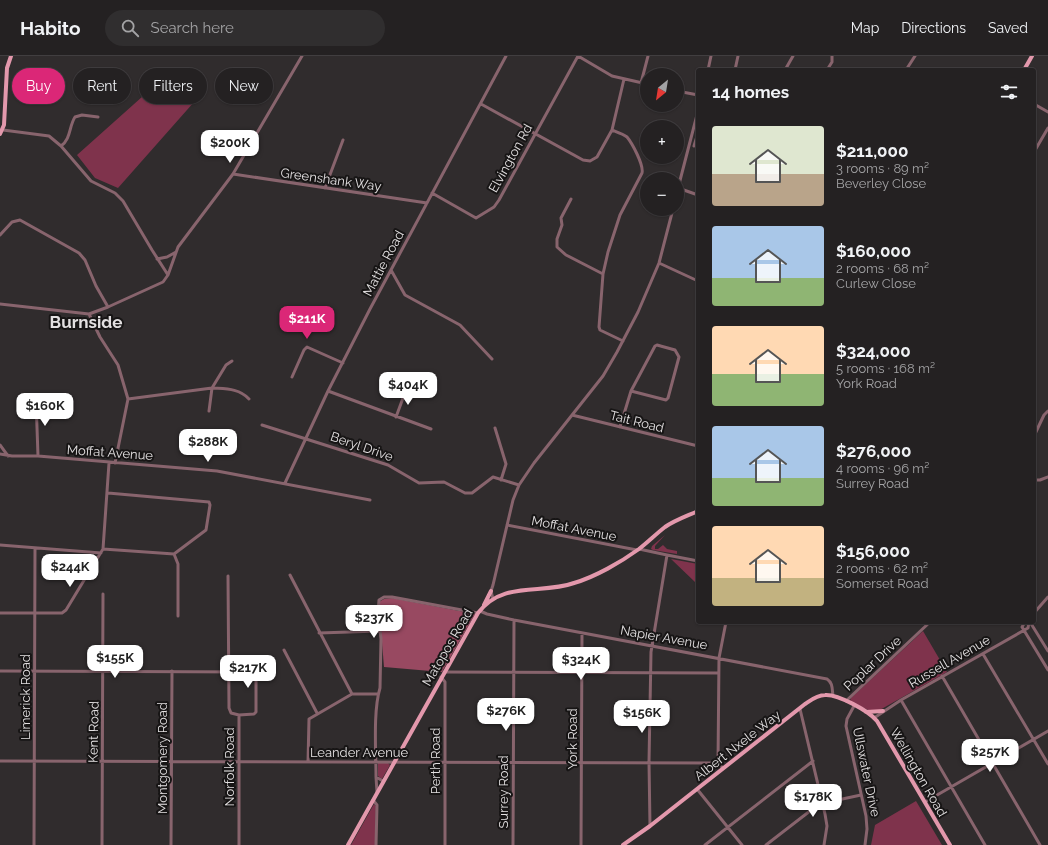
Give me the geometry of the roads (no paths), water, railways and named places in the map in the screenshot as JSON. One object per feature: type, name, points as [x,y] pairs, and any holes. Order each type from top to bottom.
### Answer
[{"type":"main road","points":[[0,134],[3,130],[7,68],[11,56]]},
{"type":"main road","points":[[1025,68],[1032,56]]},
{"type":"main road","name":"Matopos Road","points":[[349,844],[480,610],[493,599],[513,591],[573,584],[586,579],[638,549],[665,527],[696,512]]},
{"type":"main road","points":[[480,610],[491,591]]},
{"type":"main road","name":"Albert Nxele Way","points":[[625,844],[800,709],[819,696],[832,696]]},
{"type":"main road","points":[[832,696],[866,712],[883,711]]},
{"type":"main road","name":"Wellington Road","points":[[866,712],[874,718],[890,741],[950,845]]},
{"type":"street","points":[[0,304],[89,314],[162,283],[168,275],[176,252],[196,222],[233,174],[302,56]]},
{"type":"street","name":"Mattie Road","points":[[285,483],[328,391],[390,270],[506,56]]},
{"type":"street","points":[[578,56],[612,76],[640,83]]},
{"type":"street","name":"Elvington Rd","points":[[432,193],[476,218],[494,207],[578,56]]},
{"type":"street","points":[[645,68],[648,56]]},
{"type":"street","points":[[708,68],[711,56]]},
{"type":"street","points":[[736,68],[738,56]]},
{"type":"street","points":[[786,68],[793,56]]},
{"type":"street","points":[[828,68],[832,62],[832,56]]},
{"type":"street","points":[[907,68],[915,56]]},
{"type":"street","points":[[481,104],[583,160],[590,161],[597,157],[612,130],[624,79]]},
{"type":"street","points":[[684,92],[696,95]]},
{"type":"street","points":[[1036,105],[1048,112]]},
{"type":"street","points":[[61,146],[68,138],[75,116],[82,115],[98,117]]},
{"type":"street","points":[[682,172],[696,119]]},
{"type":"street","points":[[1036,149],[1048,128]]},
{"type":"street","points":[[3,130],[47,135],[61,146],[91,181],[121,197],[168,275]]},
{"type":"street","points":[[612,130],[624,135],[628,139],[642,164],[643,169],[620,215],[608,252],[603,274],[599,328],[600,330],[623,341]]},
{"type":"street","points":[[325,188],[344,140]]},
{"type":"street","points":[[694,146],[696,140]]},
{"type":"street","name":"Greenshank Way","points":[[233,174],[427,203]]},
{"type":"street","points":[[684,192],[696,195]]},
{"type":"street","points":[[571,199],[561,218],[562,225],[557,239],[557,247],[566,255],[603,274]]},
{"type":"street","points":[[493,599],[491,591],[513,500],[519,485],[534,463],[608,368],[645,295],[658,263],[671,216]]},
{"type":"street","points":[[0,235],[12,222],[20,220],[79,253],[85,260],[96,286],[108,307]]},
{"type":"street","points":[[157,258],[167,257],[176,252]]},
{"type":"street","points":[[658,263],[696,279]]},
{"type":"street","points":[[390,270],[405,295],[460,325],[492,359]]},
{"type":"street","points":[[89,314],[100,337],[118,365],[128,399],[115,463]]},
{"type":"street","points":[[620,426],[631,391],[655,346],[657,345],[675,350],[679,357],[668,398],[666,400],[631,391]]},
{"type":"street","points":[[292,377],[304,350],[307,347],[343,363]]},
{"type":"street","points":[[209,411],[212,388],[226,365],[232,361]]},
{"type":"street","points":[[128,399],[212,388],[241,392],[248,399]]},
{"type":"street","points":[[396,417],[406,390]]},
{"type":"street","points":[[328,391],[431,429]]},
{"type":"street","points":[[36,399],[38,456]]},
{"type":"street","points":[[1036,432],[1044,415],[1048,411]]},
{"type":"street","name":"Tait Road","points":[[572,415],[696,445]]},
{"type":"street","points":[[262,425],[306,438]]},
{"type":"street","points":[[495,428],[506,464],[501,480]]},
{"type":"street","name":"Beryl Drive","points":[[306,438],[388,465],[420,483],[444,482],[465,493],[472,493],[493,477],[519,485]]},
{"type":"street","points":[[0,445],[8,456]]},
{"type":"street","name":"Moffat Avenue","points":[[0,454],[8,456],[38,456],[216,471],[370,500]]},
{"type":"street","points":[[0,613],[35,614],[62,613],[65,611],[103,549],[109,463]]},
{"type":"street","points":[[1036,480],[1048,477]]},
{"type":"street","points":[[103,549],[174,554],[206,530],[210,504],[210,502],[207,501],[108,493]]},
{"type":"street","name":"Moffat Avenue","points":[[507,525],[696,561]]},
{"type":"street","points":[[0,545],[101,553]]},
{"type":"street","name":"Limerick Road","points":[[34,845],[35,548]]},
{"type":"street","points":[[174,554],[178,564],[178,616]]},
{"type":"street","points":[[650,826],[650,673],[652,645],[667,555]]},
{"type":"street","points":[[290,575],[352,694]]},
{"type":"street","name":"Norfolk Road","points":[[228,576],[230,672],[229,708],[232,713],[239,715],[239,845]]},
{"type":"street","name":"Kent Road","points":[[102,845],[104,672],[103,594]]},
{"type":"street","name":"Napier Avenue","points":[[379,631],[378,602],[381,598],[392,597],[480,610],[487,614],[514,620],[828,679],[832,686],[832,696]]},
{"type":"street","points":[[1036,612],[1048,597]]},
{"type":"street","name":"Surrey Road","points":[[513,845],[514,620]]},
{"type":"street","points":[[723,768],[718,763],[718,673],[719,658],[726,624]]},
{"type":"street","name":"Poplar Drive","points":[[846,702],[928,624]]},
{"type":"street","points":[[1024,624],[1022,626],[1048,670]]},
{"type":"street","points":[[1031,624],[1048,651]]},
{"type":"street","points":[[1029,626],[1036,630]]},
{"type":"street","name":"Russell Avenue","points":[[874,718],[901,700],[983,654],[1029,626]]},
{"type":"street","points":[[319,633],[379,631],[381,639],[376,762],[377,792]]},
{"type":"street","name":"York Road","points":[[581,845],[582,633]]},
{"type":"street","points":[[284,650],[317,713]]},
{"type":"street","points":[[983,654],[1048,764]]},
{"type":"street","points":[[0,671],[253,672],[256,675],[256,712],[254,714],[239,715]]},
{"type":"street","name":"Montgomery Road","points":[[172,671],[172,845]]},
{"type":"street","points":[[444,672],[718,673]]},
{"type":"street","points":[[942,676],[1040,845]]},
{"type":"street","name":"Perth Road","points":[[441,678],[445,682],[445,845]]},
{"type":"street","points":[[308,762],[308,720],[317,713],[352,694],[378,694]]},
{"type":"street","points":[[901,700],[985,845]]},
{"type":"street","name":"Ullswater Drive","points":[[854,706],[847,719],[846,726],[867,822],[866,845]]},
{"type":"street","points":[[800,709],[823,803],[827,826],[824,845]]},
{"type":"street","points":[[925,802],[1048,731]]},
{"type":"street","name":"Leander Avenue","points":[[0,761],[102,760],[718,763]]},
{"type":"street","points":[[705,845],[813,761]]},
{"type":"street","points":[[376,777],[383,781]]},
{"type":"street","points":[[697,789],[742,845]]},
{"type":"street","points":[[766,845],[816,805],[861,795]]},
{"type":"street","points":[[373,800],[377,805],[376,845]]},
{"type":"district","name":"Burnside","points":[[86,322]]}]
